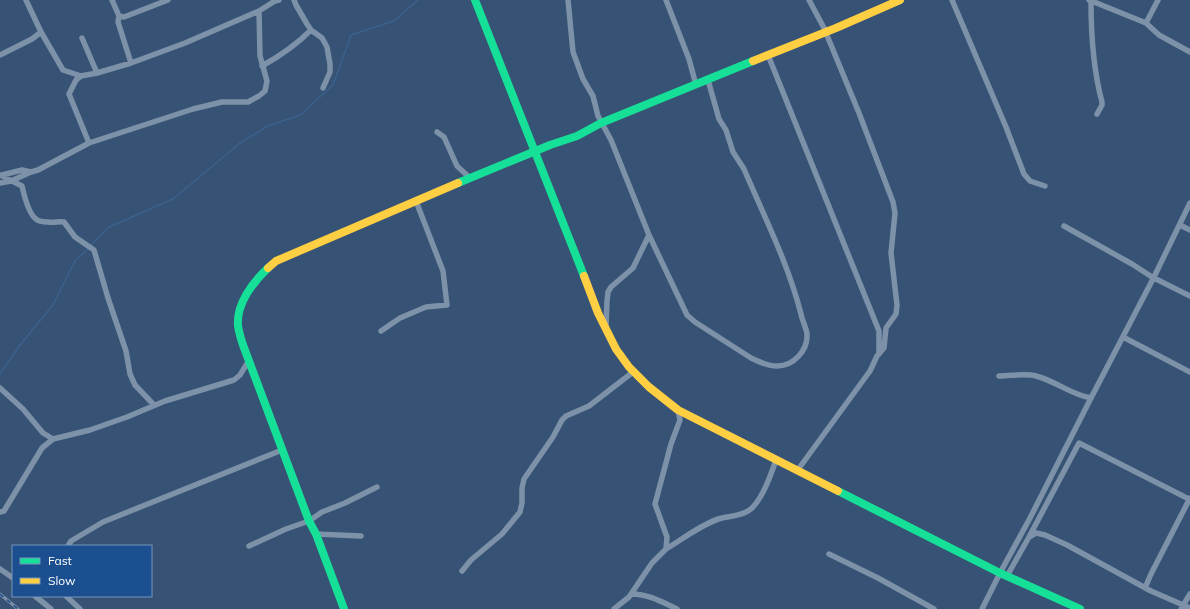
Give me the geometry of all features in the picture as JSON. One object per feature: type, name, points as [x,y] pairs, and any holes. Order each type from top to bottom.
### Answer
[{"type":"street","points":[[26,0],[41,32],[63,70],[81,76]]},
{"type":"street","points":[[112,0],[119,16],[118,22],[131,63]]},
{"type":"street","points":[[119,16],[124,18],[168,0]]},
{"type":"street","points":[[89,143],[69,94],[76,80],[81,76],[131,63],[185,43],[259,12],[276,0]]},
{"type":"street","points":[[294,0],[311,30],[325,41],[330,64],[330,72],[323,88]]},
{"type":"street","points":[[568,0],[573,52],[583,79],[593,96],[596,111],[611,140],[649,235],[687,315],[695,322],[751,358],[761,363],[778,366],[788,363],[800,355],[806,348],[807,334],[792,282],[744,169],[733,152],[726,130],[719,119],[708,80]]},
{"type":"street","points":[[666,0],[689,59],[696,85]]},
{"type":"street","points":[[797,471],[868,375],[879,354],[884,348],[886,328],[896,314],[897,305],[890,253],[895,208],[859,113],[825,32],[809,0]]},
{"type":"street","points":[[344,609],[248,362],[238,326],[239,312],[244,300],[257,279],[276,261],[470,178],[590,130],[601,123],[768,56],[900,0]]},
{"type":"street","points":[[952,0],[1006,127],[1024,174],[1030,181],[1045,186]]},
{"type":"street","points":[[1146,24],[1158,0]]},
{"type":"street","points":[[1097,114],[1102,105],[1094,66],[1090,1],[1146,24],[1159,35],[1190,52]]},
{"type":"street","points":[[477,3],[598,313],[618,352],[633,372],[678,410],[1004,574],[1080,609]]},
{"type":"street","points":[[0,182],[11,181],[44,167],[89,143],[193,109],[222,102],[248,102],[252,100],[265,91],[267,86],[266,75],[260,56],[259,12]]},
{"type":"street","points":[[262,66],[274,59],[311,30]]},
{"type":"street","points":[[0,55],[32,39],[41,32]]},
{"type":"street","points":[[82,38],[97,73]]},
{"type":"street","points":[[768,56],[879,331],[879,354]]},
{"type":"street","points":[[437,132],[444,138],[457,166],[470,178]]},
{"type":"street","points":[[1,175],[22,170],[31,172]]},
{"type":"street","points":[[1,175],[22,186],[27,202],[35,218],[46,222],[64,222],[75,237],[94,250],[126,351],[130,374],[135,386],[154,405]]},
{"type":"street","points":[[381,331],[400,318],[426,307],[447,305],[443,271],[416,201]]},
{"type":"street","points":[[1004,574],[1030,518],[1154,278],[1190,203]]},
{"type":"street","points":[[1180,225],[1190,230]]},
{"type":"street","points":[[1064,226],[1154,278],[1190,296]]},
{"type":"street","points":[[606,329],[608,292],[611,287],[633,268],[649,235]]},
{"type":"street","points":[[1123,337],[1190,372]]},
{"type":"street","points":[[0,512],[4,510],[42,448],[53,439],[90,430],[127,417],[154,405],[234,380],[240,376],[248,362]]},
{"type":"street","points":[[462,571],[471,560],[502,534],[520,512],[524,479],[553,437],[562,420],[566,416],[586,408],[633,372]]},
{"type":"street","points":[[999,376],[1036,376],[1077,395],[1091,398]]},
{"type":"street","points":[[0,388],[23,409],[43,433],[53,439]]},
{"type":"street","points":[[666,549],[667,537],[655,504],[671,444],[680,420],[678,410]]},
{"type":"street","points":[[982,609],[1029,537],[1079,443],[1190,499],[1145,588]]},
{"type":"street","points":[[69,545],[71,541],[103,522],[282,450]]},
{"type":"street","points":[[614,609],[632,594],[652,563],[666,549],[708,523],[720,518],[743,513],[753,507],[764,490],[776,460]]},
{"type":"street","points":[[249,546],[286,529],[309,521],[322,512],[345,503],[377,487]]},
{"type":"street","points":[[1029,537],[1036,532],[1045,535],[1182,607],[1190,608]]},
{"type":"street","points":[[316,534],[361,536]]},
{"type":"street","points":[[829,554],[878,578],[934,609]]},
{"type":"street","points":[[0,569],[12,577]]},
{"type":"street","points":[[632,594],[650,596],[677,609]]},
{"type":"street","points":[[1182,607],[1190,594]]},
{"type":"street","points":[[36,597],[51,609]]},
{"type":"street","points":[[67,597],[80,609]]},
{"type":"waterway","points":[[90,246],[109,227],[173,199],[240,143],[268,126],[300,115],[333,85],[351,35],[394,21],[418,0]]},
{"type":"waterway","points":[[0,374],[20,345],[53,305],[75,261],[88,249]]},
{"type":"railway","points":[[0,594],[18,609]]},
{"type":"traffic: fast","points":[[475,0],[584,276]]},
{"type":"traffic: fast","points":[[458,183],[550,145],[577,136],[601,123],[753,61]]},
{"type":"traffic: fast","points":[[268,268],[251,287],[243,302],[238,318],[239,331],[309,521],[316,534],[344,609]]},
{"type":"traffic: fast","points":[[838,491],[1000,573],[1080,609]]},
{"type":"traffic: slow","points":[[753,61],[836,28],[900,0]]},
{"type":"traffic: slow","points":[[268,268],[276,261],[458,183]]},
{"type":"traffic: slow","points":[[584,276],[598,313],[616,349],[629,367],[649,387],[678,410],[838,491]]}]
